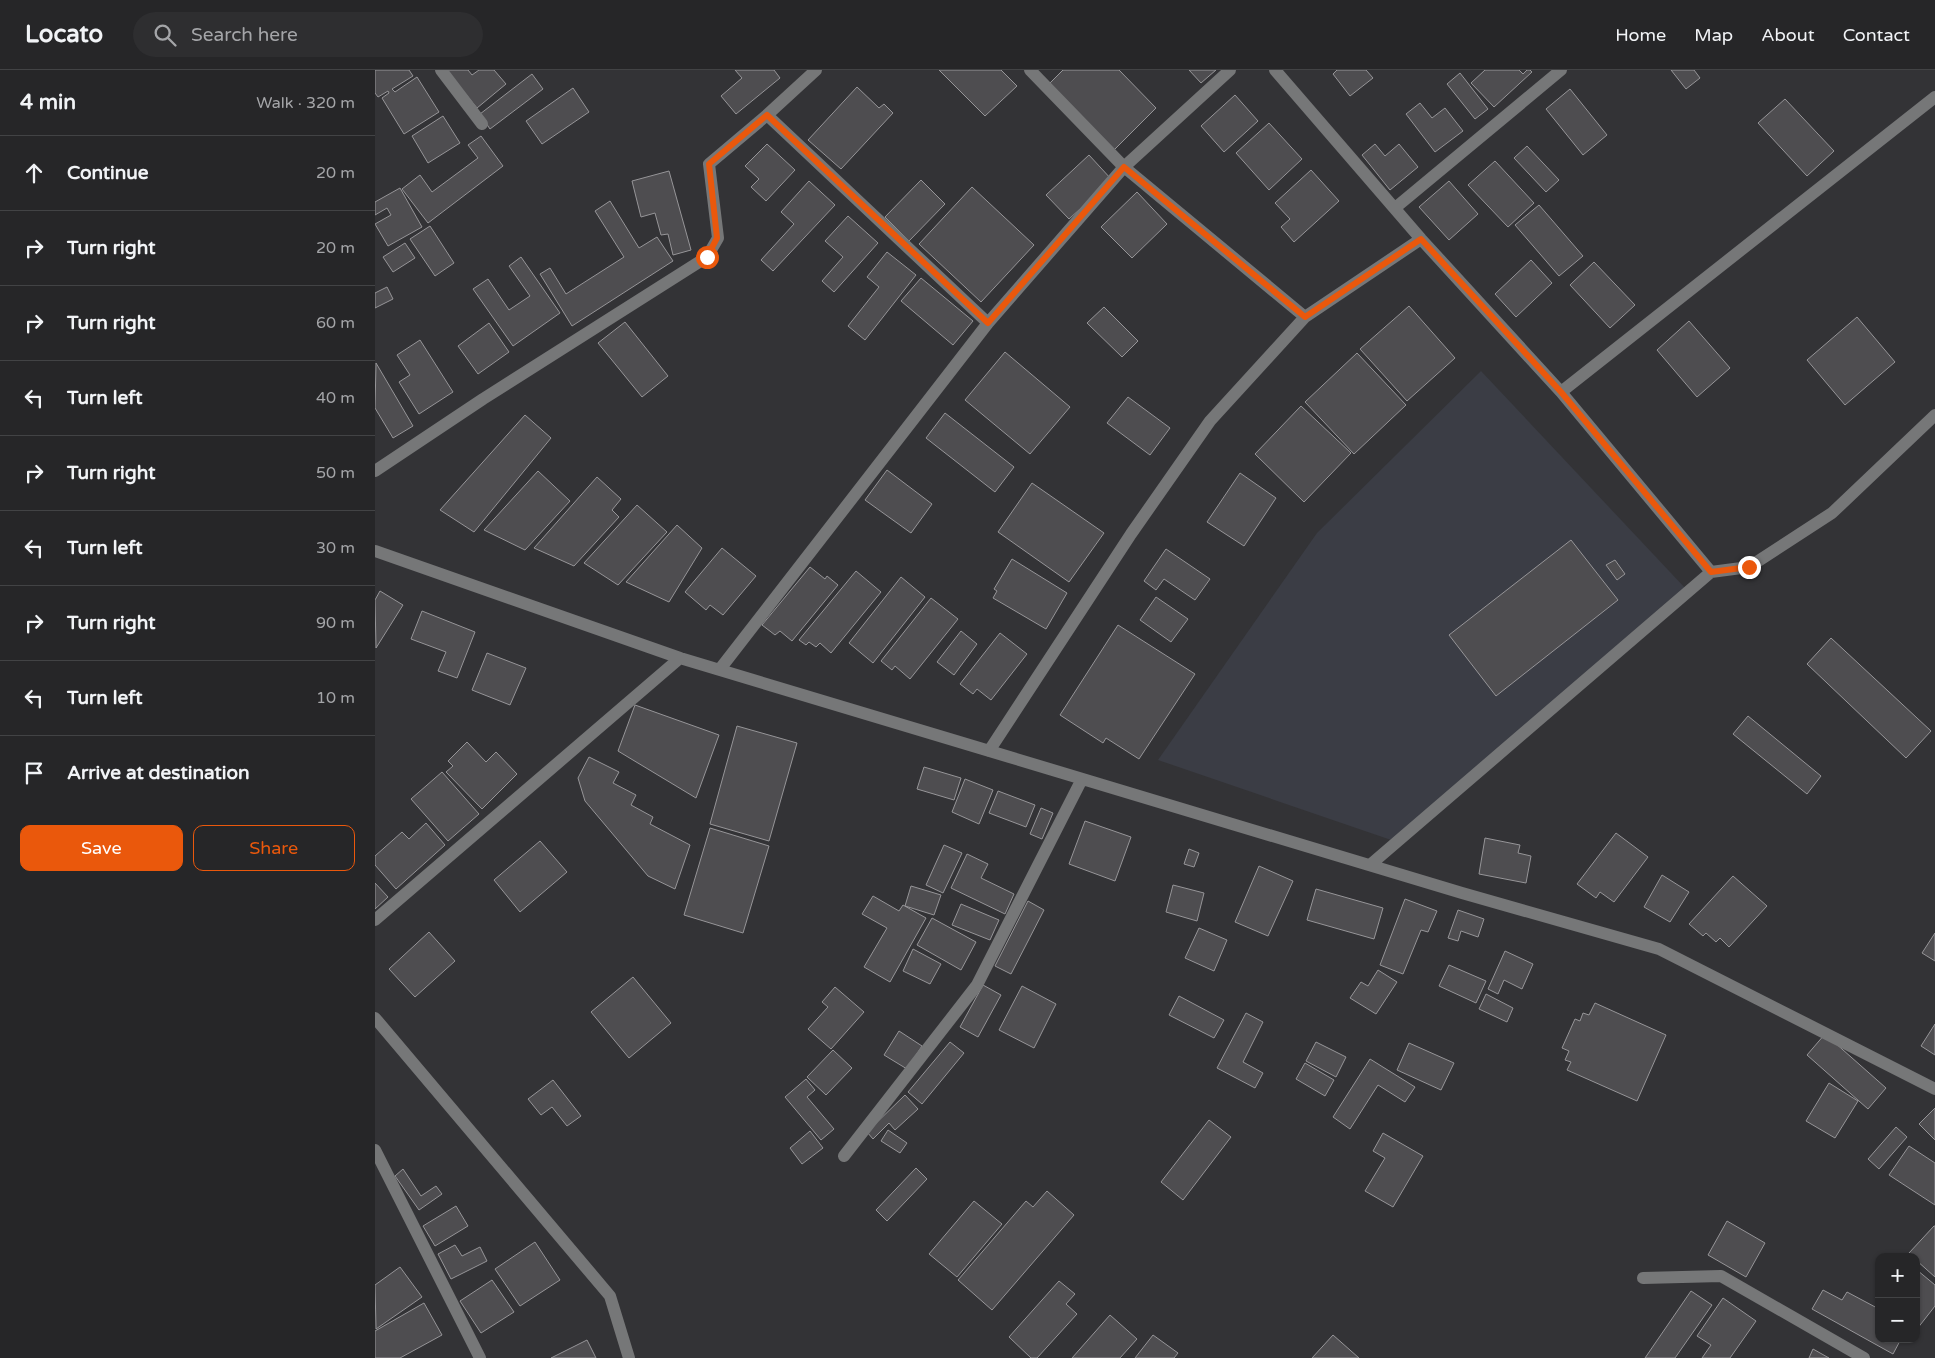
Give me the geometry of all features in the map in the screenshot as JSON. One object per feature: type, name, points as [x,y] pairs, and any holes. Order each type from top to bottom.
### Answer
[{"type":"street","points":[[441,70],[482,124]]},
{"type":"street","points":[[1030,70],[1124,167],[1305,317]]},
{"type":"street","points":[[720,669],[988,323],[1124,167],[1230,70]]},
{"type":"street","points":[[1275,70],[1421,239],[1561,392],[1711,572]]},
{"type":"street","points":[[1395,208],[1561,70]]},
{"type":"street","points":[[375,471],[483,399],[707,257],[717,238],[709,164],[767,115],[812,72]]},
{"type":"street","points":[[1561,392],[1935,97]]},
{"type":"street","points":[[767,115],[988,323]]},
{"type":"street","points":[[989,751],[1131,534],[1210,421],[1305,317],[1421,239]]},
{"type":"street","points":[[1370,865],[1711,572],[1749,567],[1832,513],[1935,415]]},
{"type":"street","points":[[375,551],[680,658],[1370,865],[1659,949],[1935,1089]]},
{"type":"street","points":[[375,920],[680,658]]},
{"type":"street","points":[[844,1156],[977,985],[1082,779]]},
{"type":"street","points":[[375,1018],[610,1296],[629,1358]]},
{"type":"street","points":[[375,1150],[480,1358]]},
{"type":"street","points":[[1643,1278],[1721,1276],[1864,1358]]},
{"type":"shaded area","points":[[1481,371],[1686,589],[1397,842],[1158,760],[1317,533]]},
{"type":"building","points":[[375,70],[409,70],[413,76],[392,89],[395,92],[417,77],[439,112],[404,134],[382,98],[389,93],[388,91],[378,97],[375,93]]},
{"type":"building","points":[[446,70],[468,70],[472,75],[479,70],[494,70],[506,84],[477,108]]},
{"type":"building","points":[[735,70],[774,70],[780,78],[736,114],[721,96],[742,78]]},
{"type":"building","points":[[939,70],[1001,70],[1017,86],[985,116]]},
{"type":"building","points":[[1063,70],[1119,70],[1156,108],[1114,150],[1049,84]]},
{"type":"building","points":[[1189,70],[1216,70],[1201,83]]},
{"type":"building","points":[[1337,70],[1366,70],[1373,78],[1350,96],[1333,74]]},
{"type":"building","points":[[1485,70],[1519,70],[1523,74],[1527,70],[1532,72],[1494,107],[1471,83]]},
{"type":"building","points":[[1671,70],[1694,70],[1700,78],[1686,89]]},
{"type":"building","points":[[1460,73],[1488,109],[1475,119],[1447,84]]},
{"type":"building","points":[[532,74],[543,89],[490,129],[480,114]]},
{"type":"building","points":[[857,87],[879,108],[884,104],[893,113],[841,169],[808,140]]},
{"type":"building","points":[[573,88],[589,112],[542,144],[526,121]]},
{"type":"building","points":[[1570,89],[1607,135],[1583,155],[1546,109]]},
{"type":"building","points":[[1235,95],[1258,121],[1224,152],[1201,126]]},
{"type":"building","points":[[1785,99],[1834,151],[1807,176],[1758,123]]},
{"type":"building","points":[[1420,103],[1432,118],[1445,108],[1463,131],[1435,152],[1406,114]]},
{"type":"building","points":[[443,116],[460,143],[428,163],[412,136]]},
{"type":"building","points":[[1269,123],[1302,159],[1269,190],[1236,153]]},
{"type":"building","points":[[481,136],[503,166],[428,223],[402,189],[420,175],[432,192],[478,158],[468,145]]},
{"type":"building","points":[[767,144],[795,170],[766,201],[751,187],[759,179],[745,166]]},
{"type":"building","points":[[1375,144],[1385,156],[1399,144],[1418,167],[1390,190],[1362,155]]},
{"type":"building","points":[[1527,146],[1559,180],[1546,192],[1514,158]]},
{"type":"building","points":[[1089,155],[1112,180],[1069,219],[1046,195]]},
{"type":"building","points":[[1495,161],[1534,203],[1508,227],[1468,185]]},
{"type":"building","points":[[1311,170],[1339,201],[1294,242],[1281,227],[1290,219],[1275,203]]},
{"type":"building","points":[[669,171],[691,250],[673,255],[668,234],[661,235],[655,213],[641,217],[632,181]]},
{"type":"building","points":[[921,180],[945,204],[909,241],[885,217]]},
{"type":"building","points":[[809,181],[835,205],[773,271],[761,260],[794,224],[781,212]]},
{"type":"building","points":[[1449,181],[1478,214],[1449,240],[1419,207]]},
{"type":"building","points":[[972,187],[1034,245],[981,302],[919,244]]},
{"type":"building","points":[[400,188],[422,227],[388,246],[375,224],[391,215],[387,208],[375,215],[375,202]]},
{"type":"building","points":[[1137,192],[1167,224],[1132,258],[1101,227]]},
{"type":"building","points":[[610,201],[639,248],[657,237],[673,261],[572,326],[540,274],[550,268],[566,294],[624,257],[595,211]]},
{"type":"building","points":[[1539,205],[1583,256],[1559,276],[1515,225]]},
{"type":"building","points":[[848,216],[878,243],[834,292],[822,281],[843,257],[825,241]]},
{"type":"building","points":[[430,226],[454,263],[435,276],[410,239]]},
{"type":"building","points":[[405,243],[415,258],[393,272],[383,257]]},
{"type":"building","points":[[887,252],[916,275],[865,340],[848,326],[879,287],[867,277]]},
{"type":"building","points":[[521,257],[560,313],[513,346],[473,289],[488,279],[509,310],[530,296],[509,266]]},
{"type":"building","points":[[1531,260],[1552,283],[1516,317],[1495,294]]},
{"type":"building","points":[[1594,262],[1635,305],[1610,328],[1570,285]]},
{"type":"building","points":[[921,278],[973,321],[953,345],[901,301]]},
{"type":"building","points":[[387,287],[393,299],[375,308],[375,293]]},
{"type":"building","points":[[1409,306],[1455,358],[1407,401],[1360,349]]},
{"type":"building","points":[[1104,307],[1138,341],[1122,357],[1087,323]]},
{"type":"building","points":[[1857,317],[1895,362],[1845,405],[1807,360]]},
{"type":"building","points":[[1689,321],[1730,368],[1697,397],[1657,350]]},
{"type":"building","points":[[625,322],[668,376],[642,397],[598,343]]},
{"type":"building","points":[[489,323],[509,352],[478,374],[458,346]]},
{"type":"building","points":[[420,340],[453,392],[419,414],[399,382],[410,375],[397,355]]},
{"type":"building","points":[[1005,352],[1070,407],[1030,454],[965,400]]},
{"type":"building","points":[[1357,353],[1406,405],[1354,454],[1305,402]]},
{"type":"building","points":[[376,363],[413,426],[393,438],[375,408]]},
{"type":"building","points":[[1128,397],[1170,428],[1150,455],[1107,423]]},
{"type":"building","points":[[1301,406],[1351,453],[1304,502],[1255,454]]},
{"type":"building","points":[[945,413],[1014,467],[995,492],[926,438]]},
{"type":"building","points":[[525,415],[551,438],[474,532],[440,510]]},
{"type":"building","points":[[887,470],[932,504],[911,533],[865,500]]},
{"type":"building","points":[[538,471],[570,501],[525,550],[484,530]]},
{"type":"building","points":[[1240,473],[1276,498],[1244,546],[1207,522]]},
{"type":"building","points":[[597,477],[621,499],[612,510],[619,517],[574,566],[534,548]]},
{"type":"building","points":[[1032,483],[1104,533],[1069,582],[998,532]]},
{"type":"building","points":[[637,505],[667,532],[618,585],[584,563]]},
{"type":"building","points":[[677,525],[702,548],[669,602],[626,582]]},
{"type":"building","points":[[1571,540],[1618,600],[1496,696],[1449,635]]},
{"type":"building","points":[[722,548],[756,576],[723,615],[710,605],[706,610],[685,592]]},
{"type":"building","points":[[1166,549],[1210,579],[1195,600],[1164,579],[1156,590],[1144,581]]},
{"type":"building","points":[[1012,559],[1067,593],[1046,629],[993,598],[997,591],[994,589]]},
{"type":"building","points":[[1615,560],[1625,574],[1617,580],[1606,565]]},
{"type":"building","points":[[810,567],[825,579],[827,576],[838,585],[792,641],[780,631],[775,635],[762,625]]},
{"type":"building","points":[[856,571],[881,592],[831,653],[820,643],[816,647],[809,642],[806,645],[799,640]]},
{"type":"building","points":[[901,577],[925,597],[873,663],[849,643]]},
{"type":"building","points":[[380,591],[403,605],[376,648],[375,600]]},
{"type":"building","points":[[1156,597],[1188,619],[1171,642],[1140,620]]},
{"type":"building","points":[[931,598],[958,619],[910,679],[895,666],[892,670],[881,661]]},
{"type":"building","points":[[422,611],[475,632],[457,678],[438,671],[446,652],[411,639]]},
{"type":"building","points":[[1118,625],[1195,674],[1139,759],[1106,738],[1103,743],[1060,715]]},
{"type":"building","points":[[961,631],[977,644],[954,675],[937,662]]},
{"type":"building","points":[[1000,633],[1027,654],[991,700],[977,689],[973,694],[960,684]]},
{"type":"building","points":[[1831,638],[1931,731],[1906,758],[1807,664]]},
{"type":"building","points":[[487,653],[526,668],[510,705],[472,690]]},
{"type":"building","points":[[635,705],[719,735],[696,798],[618,751]]},
{"type":"building","points":[[1748,716],[1821,776],[1807,794],[1733,734]]},
{"type":"building","points":[[737,726],[797,743],[769,841],[710,824]]},
{"type":"building","points":[[467,742],[486,762],[496,752],[517,774],[482,809],[446,772],[453,766],[448,761]]},
{"type":"building","points":[[589,757],[619,772],[613,783],[636,795],[631,805],[653,817],[650,824],[690,845],[675,889],[648,876],[585,801],[578,778]]},
{"type":"building","points":[[924,767],[961,778],[954,800],[917,789]]},
{"type":"building","points":[[442,772],[479,814],[448,841],[411,799]]},
{"type":"building","points":[[965,779],[993,790],[979,824],[952,812]]},
{"type":"building","points":[[998,791],[1035,805],[1026,827],[989,813]]},
{"type":"building","points":[[1041,808],[1053,813],[1042,839],[1030,834]]},
{"type":"building","points":[[1085,821],[1131,837],[1115,881],[1069,864]]},
{"type":"building","points":[[426,823],[445,845],[396,889],[375,865],[375,856],[402,832],[409,839]]},
{"type":"building","points":[[710,828],[769,846],[743,933],[684,915]]},
{"type":"building","points":[[1616,833],[1648,857],[1614,902],[1600,892],[1596,898],[1577,884]]},
{"type":"building","points":[[1485,838],[1520,845],[1518,853],[1531,856],[1526,883],[1479,874]]},
{"type":"building","points":[[540,841],[567,872],[520,912],[494,880]]},
{"type":"building","points":[[944,845],[962,853],[943,893],[926,885]]},
{"type":"building","points":[[1189,849],[1199,853],[1194,867],[1184,864]]},
{"type":"building","points":[[967,854],[988,864],[981,878],[1014,894],[1005,914],[951,888]]},
{"type":"building","points":[[1259,866],[1293,881],[1268,936],[1235,922]]},
{"type":"building","points":[[1662,875],[1689,892],[1670,922],[1644,907]]},
{"type":"building","points":[[1733,876],[1767,906],[1729,947],[1720,938],[1716,942],[1706,933],[1703,936],[1689,924]]},
{"type":"building","points":[[375,883],[388,897],[375,909]]},
{"type":"building","points":[[1173,885],[1204,893],[1197,921],[1166,912]]},
{"type":"building","points":[[911,886],[941,895],[934,915],[905,906]]},
{"type":"building","points":[[1316,889],[1383,908],[1374,939],[1307,920]]},
{"type":"building","points":[[873,896],[899,911],[903,905],[926,918],[890,982],[864,967],[887,928],[862,914]]},
{"type":"building","points":[[1405,899],[1437,911],[1428,932],[1421,930],[1403,974],[1380,965]]},
{"type":"building","points":[[1028,901],[1044,910],[1011,974],[995,966]]},
{"type":"building","points":[[961,904],[999,920],[990,940],[952,925]]},
{"type":"building","points":[[1458,910],[1484,919],[1478,937],[1461,931],[1458,941],[1448,938]]},
{"type":"building","points":[[932,918],[976,942],[961,970],[917,945]]},
{"type":"building","points":[[1199,928],[1227,940],[1214,971],[1185,958]]},
{"type":"building","points":[[429,932],[455,961],[415,997],[389,969]]},
{"type":"building","points":[[1935,933],[1935,961],[1922,953]]},
{"type":"building","points":[[913,949],[941,964],[930,984],[903,971]]},
{"type":"building","points":[[1505,951],[1533,964],[1522,989],[1504,980],[1498,994],[1488,989]]},
{"type":"building","points":[[1449,965],[1486,981],[1476,1003],[1439,986]]},
{"type":"building","points":[[1378,970],[1397,982],[1376,1014],[1350,998],[1361,982],[1368,986]]},
{"type":"building","points":[[633,977],[671,1023],[629,1058],[591,1012]]},
{"type":"building","points":[[983,985],[1001,995],[978,1037],[960,1027]]},
{"type":"building","points":[[1022,986],[1056,1004],[1034,1048],[999,1030]]},
{"type":"building","points":[[835,987],[864,1012],[831,1049],[808,1029],[828,1007],[822,1002]]},
{"type":"building","points":[[1486,994],[1513,1008],[1507,1022],[1479,1009]]},
{"type":"building","points":[[1179,996],[1224,1020],[1214,1038],[1169,1015]]},
{"type":"building","points":[[1595,1003],[1666,1035],[1637,1101],[1567,1070],[1571,1062],[1565,1060],[1569,1051],[1562,1048],[1575,1019],[1580,1021],[1583,1013],[1589,1015]]},
{"type":"building","points":[[1246,1013],[1263,1022],[1243,1062],[1263,1073],[1255,1088],[1217,1068]]},
{"type":"building","points":[[1935,1024],[1935,1055],[1921,1046]]},
{"type":"building","points":[[899,1031],[922,1046],[907,1069],[884,1055]]},
{"type":"building","points":[[1825,1034],[1886,1088],[1868,1109],[1807,1055]]},
{"type":"building","points":[[950,1042],[964,1053],[922,1104],[908,1092]]},
{"type":"building","points":[[1316,1042],[1346,1057],[1336,1077],[1306,1061]]},
{"type":"building","points":[[1409,1043],[1454,1063],[1441,1090],[1397,1070]]},
{"type":"building","points":[[833,1050],[852,1068],[826,1095],[807,1077]]},
{"type":"building","points":[[1370,1059],[1415,1087],[1405,1102],[1378,1085],[1350,1129],[1333,1117]]},
{"type":"building","points":[[1305,1063],[1334,1080],[1325,1096],[1296,1079]]},
{"type":"building","points":[[806,1079],[815,1090],[807,1097],[834,1129],[821,1140],[785,1097]]},
{"type":"building","points":[[553,1080],[581,1116],[567,1126],[552,1107],[541,1115],[528,1099]]},
{"type":"building","points":[[1829,1083],[1858,1101],[1835,1138],[1806,1121]]},
{"type":"building","points":[[905,1095],[918,1109],[895,1130],[889,1123],[873,1139],[867,1132]]},
{"type":"building","points":[[1935,1108],[1935,1140],[1919,1124]]},
{"type":"building","points":[[1209,1120],[1231,1137],[1183,1200],[1161,1182]]},
{"type":"building","points":[[1896,1127],[1907,1137],[1879,1169],[1868,1159]]},
{"type":"building","points":[[888,1130],[907,1143],[900,1153],[881,1141]]},
{"type":"building","points":[[810,1131],[823,1148],[802,1164],[790,1148]]},
{"type":"building","points":[[1383,1133],[1423,1156],[1393,1207],[1365,1191],[1385,1158],[1373,1151]]},
{"type":"building","points":[[1909,1146],[1935,1163],[1935,1205],[1889,1175]]},
{"type":"building","points":[[916,1168],[927,1179],[887,1221],[876,1210]]},
{"type":"building","points":[[403,1169],[421,1196],[436,1186],[442,1194],[419,1210],[395,1176]]},
{"type":"building","points":[[1047,1191],[1074,1215],[992,1310],[958,1280],[1026,1201],[1033,1207]]},
{"type":"building","points":[[974,1201],[1002,1224],[957,1277],[929,1254]]},
{"type":"building","points":[[456,1206],[468,1226],[435,1246],[423,1226]]},
{"type":"building","points":[[1727,1221],[1765,1243],[1746,1277],[1708,1255]]},
{"type":"building","points":[[1935,1226],[1935,1277],[1920,1264],[1920,1253],[1909,1253]]},
{"type":"building","points":[[535,1242],[560,1280],[520,1306],[495,1269]]},
{"type":"building","points":[[455,1245],[462,1256],[480,1247],[487,1261],[451,1279],[438,1254]]},
{"type":"building","points":[[400,1267],[422,1297],[376,1329],[375,1285]]},
{"type":"building","points":[[1920,1272],[1935,1285],[1935,1306],[1920,1325]]},
{"type":"building","points":[[492,1280],[514,1312],[481,1333],[460,1301]]},
{"type":"building","points":[[1059,1281],[1075,1294],[1066,1304],[1077,1314],[1037,1358],[1031,1358],[1009,1337]]},
{"type":"building","points":[[1823,1290],[1842,1300],[1847,1292],[1875,1307],[1875,1343],[1899,1343],[1893,1354],[1812,1309]]},
{"type":"building","points":[[1691,1291],[1712,1305],[1675,1358],[1645,1358]]},
{"type":"building","points":[[1723,1298],[1756,1321],[1730,1358],[1702,1358],[1711,1345],[1697,1336]]},
{"type":"building","points":[[424,1303],[442,1335],[400,1358],[375,1358],[375,1331]]},
{"type":"building","points":[[1110,1315],[1137,1339],[1120,1358],[1072,1358]]},
{"type":"building","points":[[1153,1335],[1178,1353],[1174,1358],[1135,1358]]},
{"type":"building","points":[[1333,1335],[1359,1358],[1312,1358]]},
{"type":"building","points":[[587,1340],[596,1358],[551,1358]]},
{"type":"building","points":[[1813,1349],[1829,1358],[1809,1358]]},
{"type":"route","points":[[707,257],[717,238],[709,164],[767,115],[988,323],[1124,167],[1305,317],[1421,239],[1561,392],[1711,572],[1749,567]]}]
